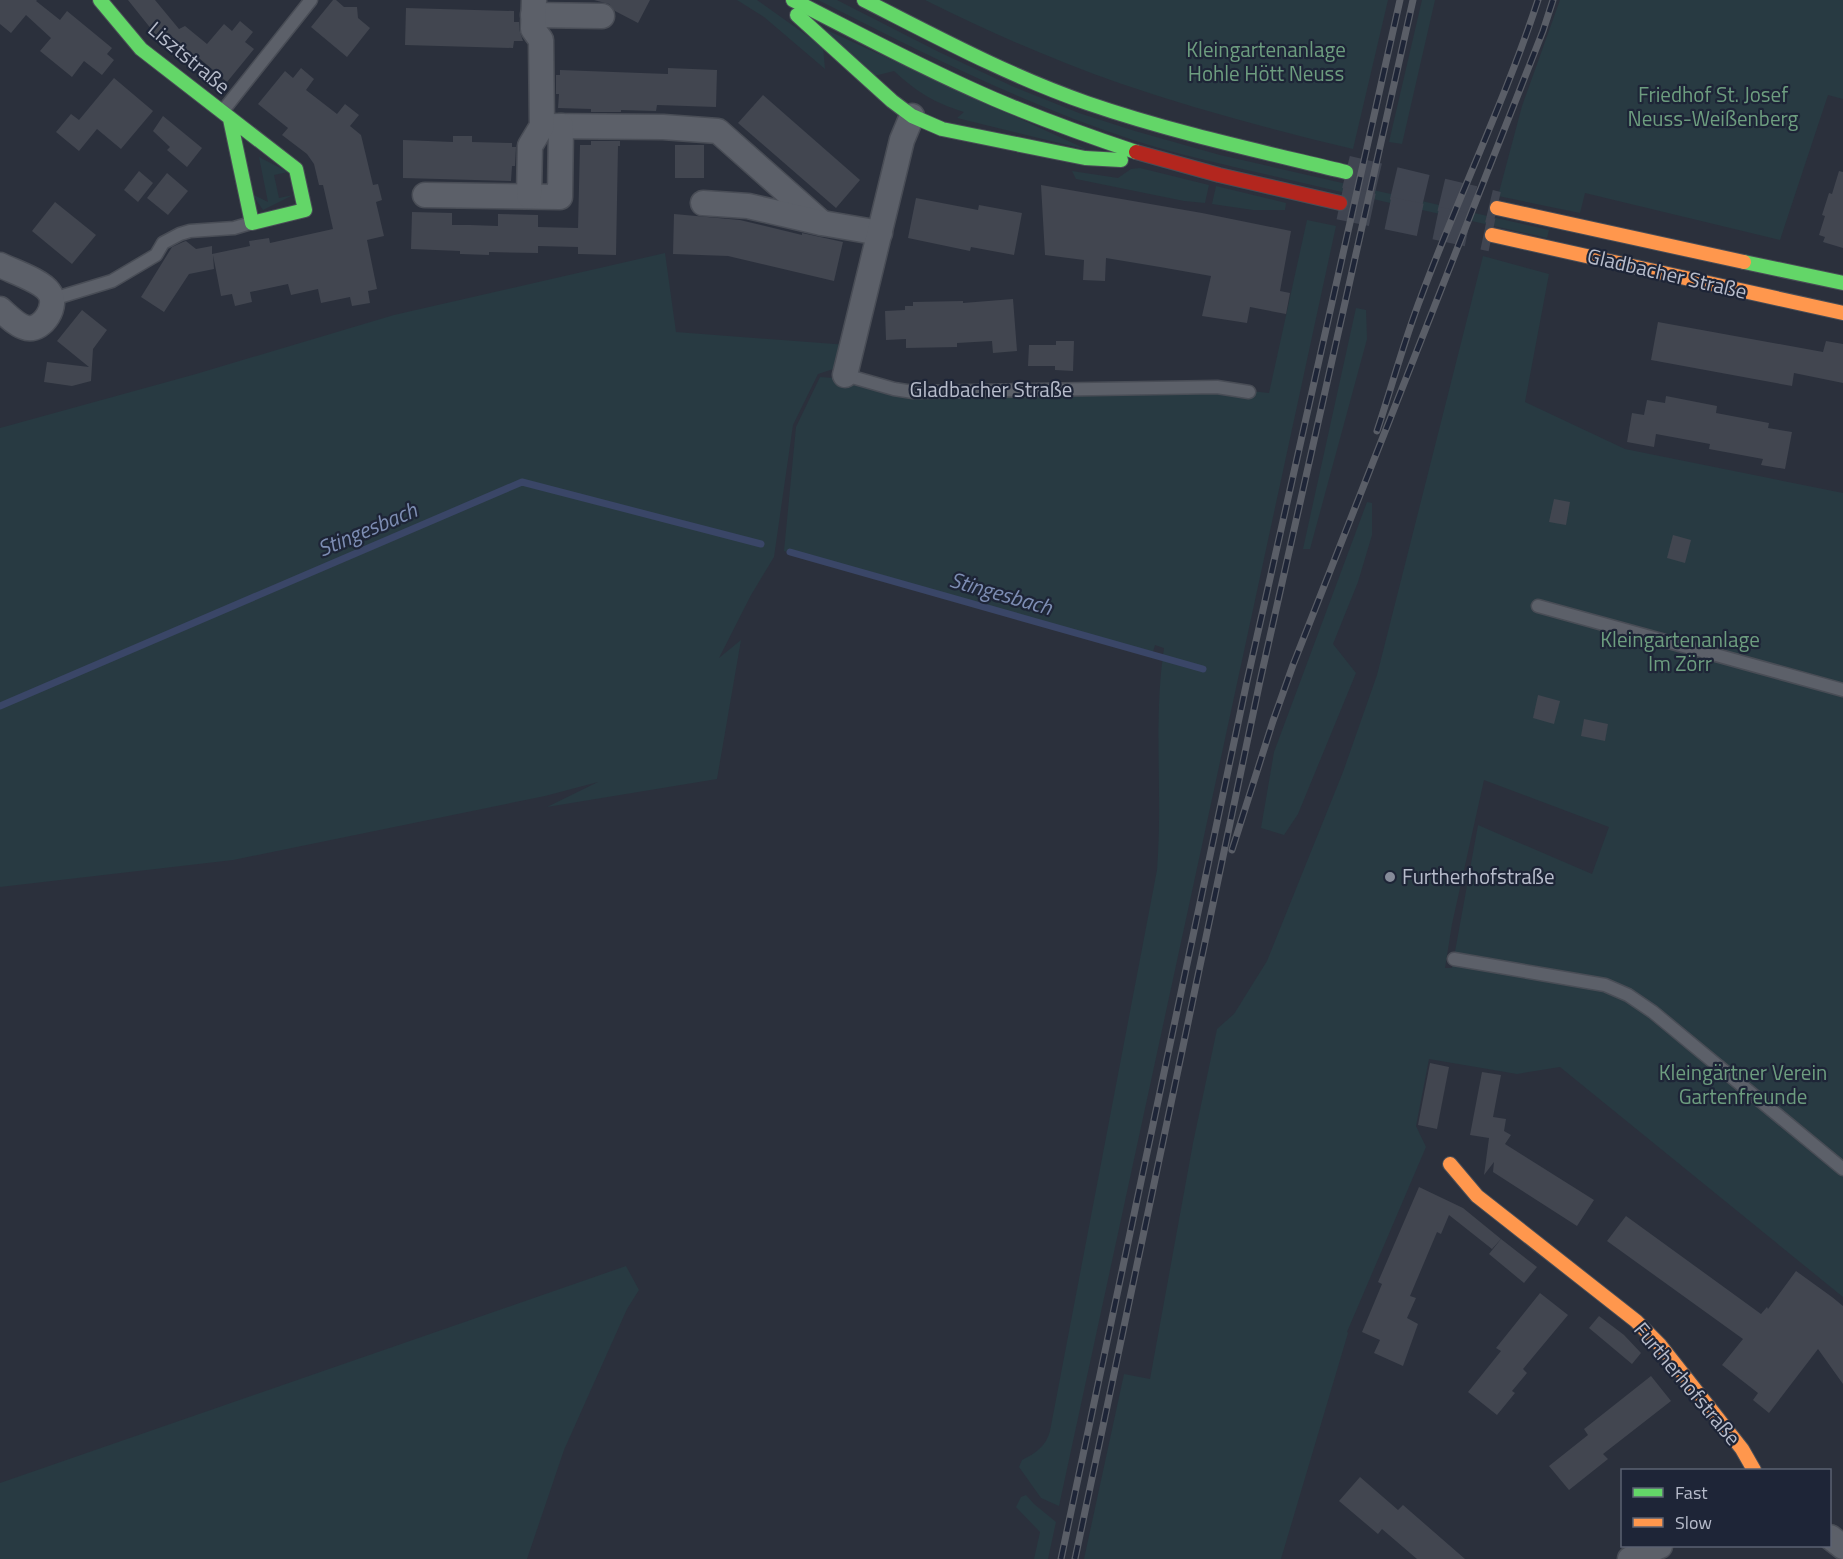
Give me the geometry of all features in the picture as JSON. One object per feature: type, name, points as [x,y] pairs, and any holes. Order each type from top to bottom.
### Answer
[{"type":"main road","name":"Lisztstraße","points":[[100,0],[141,49],[296,170],[305,210],[252,223],[226,116]]},
{"type":"main road","points":[[779,0],[892,101],[912,116],[942,129],[1085,158],[1117,160],[1152,157]]},
{"type":"main road","points":[[793,0],[970,89],[1053,123],[1152,157],[1237,180],[1340,203]]},
{"type":"main road","points":[[864,0],[959,49],[1084,102],[1188,134],[1346,172]]},
{"type":"main road","name":"Gladbacher Straße","points":[[1497,208],[1843,283]]},
{"type":"main road","name":"Gladbacher Straße","points":[[1492,235],[1843,313]]},
{"type":"main road","name":"Furtherhofstraße","points":[[1450,1164],[1478,1196],[1636,1321],[1660,1345],[1742,1449],[1753,1469]]},
{"type":"street","points":[[425,195],[560,197],[541,40],[533,29],[534,7],[602,16]]},
{"type":"street","name":"Gladbacher Straße","points":[[845,375],[902,140],[912,116]]},
{"type":"street","points":[[551,126],[663,127],[718,131],[822,223]]},
{"type":"street","points":[[703,203],[748,206],[822,223],[880,233]]},
{"type":"street","points":[[0,265],[42,285],[53,299],[47,317],[34,328],[20,325],[0,309]]},
{"type":"street","points":[[1831,1538],[1843,1547]]},
{"type":"street","points":[[1630,1559],[1656,1547]]},
{"type":"lane","points":[[226,116],[311,0]]},
{"type":"lane","points":[[53,299],[112,281],[156,255],[163,243],[180,234],[190,231],[234,228],[252,223]]},
{"type":"lane","name":"Gladbacher Straße","points":[[845,375],[912,392],[1217,387],[1249,392]]},
{"type":"lane","points":[[1538,606],[1843,690]]},
{"type":"lane","points":[[1454,959],[1605,985],[1628,995],[1653,1012],[1843,1169]]},
{"type":"green space","points":[[737,0],[757,0],[823,47],[825,69],[764,17]]},
{"type":"green space","points":[[818,0],[837,0],[939,52],[1014,87],[1079,113],[1220,155],[1549,230],[1547,238],[1220,164],[1133,140],[1012,94]]},
{"type":"green space","name":"Kleingartenanlage Hohle Hött Neuss","points":[[925,0],[1388,0],[1353,149],[1235,119],[1119,83],[1020,44]]},
{"type":"green space","points":[[1422,0],[1435,0],[1402,144],[1389,142]]},
{"type":"green space","name":"Friedhof St. Josef Neuss-Weißenberg","points":[[1560,0],[1843,0],[1843,99],[1828,95],[1780,240],[1585,193],[1580,213],[1498,196],[1522,106]]},
{"type":"green space","points":[[820,27],[1088,150],[957,118],[964,112],[926,96],[894,71],[874,76]]},
{"type":"green space","points":[[259,157],[288,172],[274,175],[279,198],[293,195],[263,210],[252,194],[268,202]]},
{"type":"green space","points":[[1140,168],[1209,185],[1205,203],[1184,201],[1076,179],[1072,171],[1118,178],[1131,169]]},
{"type":"green space","points":[[1216,186],[1286,203],[1285,210],[1253,210],[1212,204]]},
{"type":"green space","points":[[1307,220],[1336,226],[1059,1506],[1041,1498],[1019,1467],[1022,1460],[1043,1445],[1050,1431],[1157,870],[1159,703],[1164,648],[1155,645],[1153,652],[784,551],[796,427],[820,377],[848,379],[893,391],[1250,391],[1269,393]]},
{"type":"green space","points":[[665,253],[676,332],[848,345],[845,365],[818,374],[793,425],[774,557],[751,595],[719,658],[741,640],[717,779],[547,807],[598,782],[545,796],[233,860],[0,887],[0,428],[196,374],[394,315]]},
{"type":"green space","points":[[1483,256],[1549,274],[1525,402],[1625,449],[1843,493],[1843,1297],[1560,1067],[1517,1074],[1429,1059],[1416,1126],[1426,1147],[1347,1332],[1281,1559],[1084,1559],[1124,1374],[1150,1379],[1193,1143],[1217,1029],[1234,1014],[1267,961],[1343,772],[1377,675]],"holes":[[[1484,780],[1609,827],[1592,874],[1478,825],[1452,968],[1445,968],[1452,924]]]},
{"type":"green space","points":[[1356,308],[1366,310],[1367,339],[1310,549],[1303,549]]},
{"type":"green space","points":[[1367,502],[1372,503],[1372,535],[1358,582],[1333,644],[1356,673],[1298,814],[1284,835],[1261,828],[1274,752]]},
{"type":"green space","points":[[626,1266],[639,1290],[627,1309],[564,1450],[527,1559],[0,1559],[0,1483]]},
{"type":"green space","points":[[1026,1495],[1056,1522],[1048,1559],[1034,1559],[1040,1532],[1016,1507],[1021,1497]]},
{"type":"building","points":[[0,0],[37,0],[60,20],[67,11],[112,48],[107,54],[114,60],[102,75],[84,61],[72,77],[40,51],[51,38],[26,15],[11,33],[0,24]]},
{"type":"building","points":[[128,0],[155,0],[179,29],[185,26],[207,44],[224,24],[232,31],[240,21],[253,32],[245,42],[254,49],[227,82],[199,58],[196,61],[160,32],[156,35]]},
{"type":"building","points":[[333,0],[344,7],[357,7],[358,18],[370,28],[347,57],[311,27]]},
{"type":"building","points":[[594,0],[650,0],[638,23],[615,11],[609,4]]},
{"type":"building","points":[[406,8],[514,11],[514,22],[519,22],[523,41],[514,41],[513,48],[405,45]]},
{"type":"building","points":[[301,68],[314,79],[306,90],[337,114],[345,104],[359,115],[350,126],[361,135],[373,185],[378,184],[382,200],[376,202],[384,236],[367,240],[377,289],[368,291],[370,303],[352,306],[350,297],[321,303],[318,289],[291,295],[288,284],[250,292],[252,302],[235,306],[232,294],[221,296],[213,255],[214,269],[189,274],[164,312],[141,297],[172,247],[186,241],[196,249],[212,246],[212,254],[250,246],[249,241],[269,238],[270,243],[333,229],[323,185],[319,185],[314,164],[307,154],[282,135],[288,128],[258,104],[285,71],[293,78]]},
{"type":"building","points":[[668,68],[717,70],[716,107],[657,105],[656,111],[621,110],[621,112],[591,112],[591,109],[558,108],[559,94],[556,94],[556,75],[560,75],[560,70],[668,74]]},
{"type":"building","points":[[114,78],[153,111],[121,149],[97,129],[79,151],[56,132],[71,114],[79,120]]},
{"type":"building","points":[[763,95],[860,180],[836,208],[738,123]]},
{"type":"building","points":[[163,116],[202,148],[187,167],[167,150],[170,147],[153,131]]},
{"type":"building","points":[[453,136],[472,136],[472,142],[512,143],[512,147],[516,147],[511,181],[403,178],[403,140],[453,142]]},
{"type":"building","points":[[591,141],[620,141],[620,146],[618,146],[616,255],[578,254],[578,247],[538,246],[538,253],[489,252],[489,255],[411,249],[412,212],[452,213],[452,225],[498,226],[498,214],[538,215],[538,227],[578,228],[580,145],[591,145]]},
{"type":"building","points":[[675,145],[704,145],[704,178],[675,178]]},
{"type":"building","points":[[139,171],[153,183],[138,202],[124,190]]},
{"type":"building","points":[[1839,171],[1843,172],[1843,248],[1823,242],[1825,237],[1819,235],[1825,216],[1822,215]]},
{"type":"building","points":[[167,173],[188,191],[168,215],[147,198]]},
{"type":"building","points":[[1041,185],[1291,231],[1280,291],[1290,293],[1286,314],[1250,307],[1247,323],[1202,316],[1211,276],[1160,267],[1106,258],[1105,281],[1083,280],[1084,260],[1045,255]]},
{"type":"building","points":[[916,198],[978,210],[979,205],[1022,213],[1014,255],[971,247],[970,251],[908,238]]},
{"type":"building","points":[[55,202],[96,235],[72,264],[32,231]]},
{"type":"building","points":[[674,214],[740,220],[843,242],[834,281],[728,256],[673,254]]},
{"type":"building","points":[[1013,299],[1017,351],[993,353],[992,341],[957,343],[957,347],[906,348],[906,339],[886,340],[885,311],[905,310],[905,306],[913,306],[913,302],[963,301],[963,303]]},
{"type":"building","points":[[82,310],[107,330],[93,349],[91,381],[72,386],[44,382],[47,362],[89,367],[57,341]]},
{"type":"building","points":[[1658,322],[1823,352],[1826,341],[1843,344],[1843,383],[1794,373],[1792,386],[1651,360]]},
{"type":"building","points":[[1056,341],[1074,341],[1073,371],[1055,370],[1055,366],[1028,366],[1029,345],[1056,345]]},
{"type":"building","points":[[1666,396],[1717,406],[1716,413],[1769,423],[1768,428],[1792,432],[1785,469],[1761,465],[1763,459],[1709,449],[1710,444],[1656,434],[1654,447],[1627,442],[1632,413],[1644,415],[1647,400],[1665,403]]},
{"type":"building","points":[[1554,499],[1570,502],[1566,525],[1549,522]]},
{"type":"building","points":[[1673,535],[1691,540],[1685,563],[1667,558]]},
{"type":"building","points":[[1538,695],[1560,701],[1554,724],[1533,718]]},
{"type":"building","points":[[1584,719],[1608,724],[1605,741],[1581,736]]},
{"type":"building","points":[[1430,1063],[1449,1067],[1437,1129],[1418,1125]]},
{"type":"building","points":[[1482,1072],[1501,1075],[1493,1117],[1506,1119],[1504,1131],[1511,1135],[1505,1144],[1594,1200],[1577,1226],[1493,1172],[1494,1162],[1484,1175],[1489,1138],[1470,1135]]},
{"type":"building","points":[[1419,1187],[1463,1208],[1501,1239],[1492,1249],[1449,1215],[1441,1234],[1437,1232],[1410,1296],[1416,1298],[1407,1318],[1418,1324],[1403,1366],[1374,1353],[1380,1340],[1362,1332],[1382,1284],[1378,1282]]},
{"type":"building","points":[[1626,1216],[1761,1314],[1767,1307],[1768,1309],[1796,1271],[1832,1297],[1843,1306],[1843,1384],[1818,1349],[1769,1413],[1753,1400],[1758,1393],[1722,1365],[1743,1339],[1607,1241]]},
{"type":"building","points":[[1501,1239],[1537,1267],[1524,1283],[1489,1254]]},
{"type":"building","points":[[1540,1293],[1568,1315],[1523,1369],[1527,1373],[1512,1391],[1515,1393],[1497,1415],[1468,1392],[1501,1351],[1496,1348]]},
{"type":"building","points":[[1599,1316],[1624,1335],[1641,1353],[1632,1364],[1589,1328]]},
{"type":"building","points":[[1651,1376],[1671,1401],[1603,1454],[1608,1459],[1569,1490],[1549,1466],[1588,1435],[1584,1429]]},
{"type":"building","points":[[1360,1477],[1398,1510],[1403,1505],[1465,1559],[1417,1559],[1382,1529],[1378,1534],[1339,1501]]},
{"type":"waterway","name":"Stingesbach","points":[[0,706],[522,482],[761,544]]},
{"type":"waterway","name":"Stingesbach","points":[[790,552],[1203,669]]},
{"type":"tunnel","points":[[1346,172],[1497,208]]},
{"type":"tunnel","points":[[1340,203],[1492,235]]},
{"type":"railway","points":[[1061,1559],[1247,681],[1400,0]]},
{"type":"railway","points":[[1075,1559],[1260,681],[1413,0]]},
{"type":"railway","points":[[1377,431],[1421,297],[1511,75],[1538,0]]},
{"type":"railway","points":[[1232,850],[1293,665],[1543,31],[1553,0]]},
{"type":"traffic: fast","points":[[100,0],[141,49],[296,169],[305,210],[252,223],[230,119]]},
{"type":"traffic: fast","points":[[793,0],[969,88],[1047,120],[1136,152]]},
{"type":"traffic: fast","points":[[864,0],[1001,68],[1087,103],[1183,132],[1346,172]]},
{"type":"traffic: fast","points":[[797,15],[892,101],[912,116],[942,129],[1085,158],[1121,160]]},
{"type":"traffic: fast","points":[[1744,262],[1843,283]]},
{"type":"traffic: slow","points":[[1497,208],[1744,262]]},
{"type":"traffic: slow","points":[[1492,235],[1843,313]]},
{"type":"traffic: slow","points":[[1450,1164],[1477,1196],[1636,1321],[1660,1345],[1742,1449],[1753,1469]]},
{"type":"traffic: jam","points":[[1136,152],[1219,175],[1340,203]]},
{"type":"place","name":"Furtherhofstraße","points":[[1390,877]]},
{"type":"park label","name":"Kleingartenanlage Im Zörr","points":[[1680,652]]},
{"type":"park label","name":"Kleingärtner Verein Gartenfreunde","points":[[1743,1085]]}]
